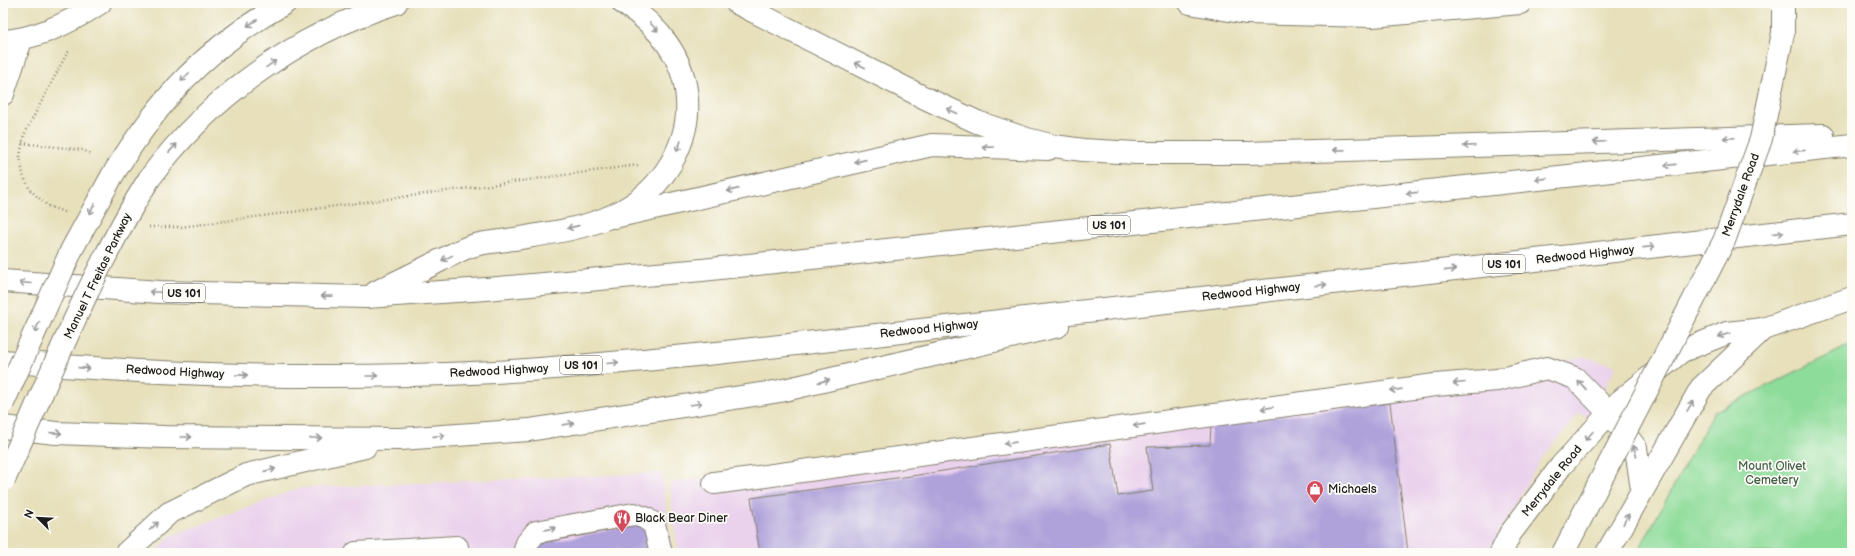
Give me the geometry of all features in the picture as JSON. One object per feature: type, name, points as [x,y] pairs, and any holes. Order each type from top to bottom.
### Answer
[{"type":"main road","points":[[3,55],[12,40],[76,19],[100,3]]},
{"type":"main road","points":[[3,403],[72,249],[112,176],[155,111],[193,70],[237,33],[285,3]]},
{"type":"main road","name":"Manuel T Freitas Parkway","points":[[3,481],[96,273],[148,179],[166,155],[206,115],[273,62],[324,32],[350,19],[396,3]]},
{"type":"main road","points":[[610,217],[626,210],[640,200],[664,175],[680,146],[687,119],[687,90],[684,76],[672,49],[664,38],[643,17],[623,3]]},
{"type":"main road","points":[[737,3],[923,97],[977,122],[1027,139],[1054,146],[1083,150]]},
{"type":"main road","points":[[1190,3],[1246,13],[1372,16],[1520,3]]},
{"type":"main road","name":"Merrydale Road","points":[[1563,553],[1724,241],[1762,139],[1783,33],[1783,3]]},
{"type":"main road","points":[[3,94],[12,40]]},
{"type":"main road","points":[[366,297],[472,246],[551,232],[610,217],[932,145],[1136,153],[1248,153],[1852,134]]},
{"type":"main road","name":"US 101","points":[[3,281],[160,292],[366,297],[486,289],[648,275],[1852,145]]},
{"type":"main road","name":"Redwood Highway","points":[[3,361],[161,372],[271,376],[383,376],[496,372],[717,353],[1852,224]]},
{"type":"main road","name":"Merrydale Road","points":[[1502,553],[1510,534],[1561,466],[1620,401],[1682,351],[1727,333],[1763,328],[1852,298]]},
{"type":"main road","points":[[3,427],[56,433],[165,437],[400,439],[529,430],[780,391],[1157,303]]},
{"type":"main road","name":"Merrydale Road","points":[[1607,553],[1701,388],[1763,328]]},
{"type":"main road","points":[[714,483],[1435,385],[1497,380],[1547,368],[1575,378],[1609,413],[1636,448],[1642,490]]},
{"type":"main road","points":[[126,553],[169,513],[246,475],[400,439]]},
{"type":"main road","points":[[524,553],[527,543],[536,532],[634,514],[645,518],[654,524],[661,553]]},
{"type":"main road","points":[[356,553],[457,547],[458,553]]},
{"type":"path","points":[[68,214],[48,206],[30,190],[23,175],[20,156],[24,134],[67,53],[71,50]]},
{"type":"path","points":[[22,143],[83,150],[90,154]]},
{"type":"path","points":[[145,226],[181,227],[645,164],[664,175]]},
{"type":"shaded area","points":[[1585,357],[1616,366],[1590,418],[1579,413],[1541,459],[1488,553],[678,553],[669,483]]},
{"type":"shaded area","points":[[662,473],[672,553],[155,553],[170,536],[300,488]]},
{"type":"green space","name":"Mount Olivet Cemetery","points":[[1852,344],[1852,553],[1637,553],[1714,412]]},
{"type":"building","points":[[1390,403],[1408,553],[760,553],[751,498],[918,475],[1110,444],[1118,496],[1153,491],[1147,447],[1210,445],[1211,426],[1219,424]]},
{"type":"building","name":"Black Bear Diner","points":[[649,523],[655,553],[538,553],[536,544]]},
{"type":"place","name":"Michaels","points":[[1315,504]]},
{"type":"place","name":"Black Bear Diner","points":[[622,533]]}]
